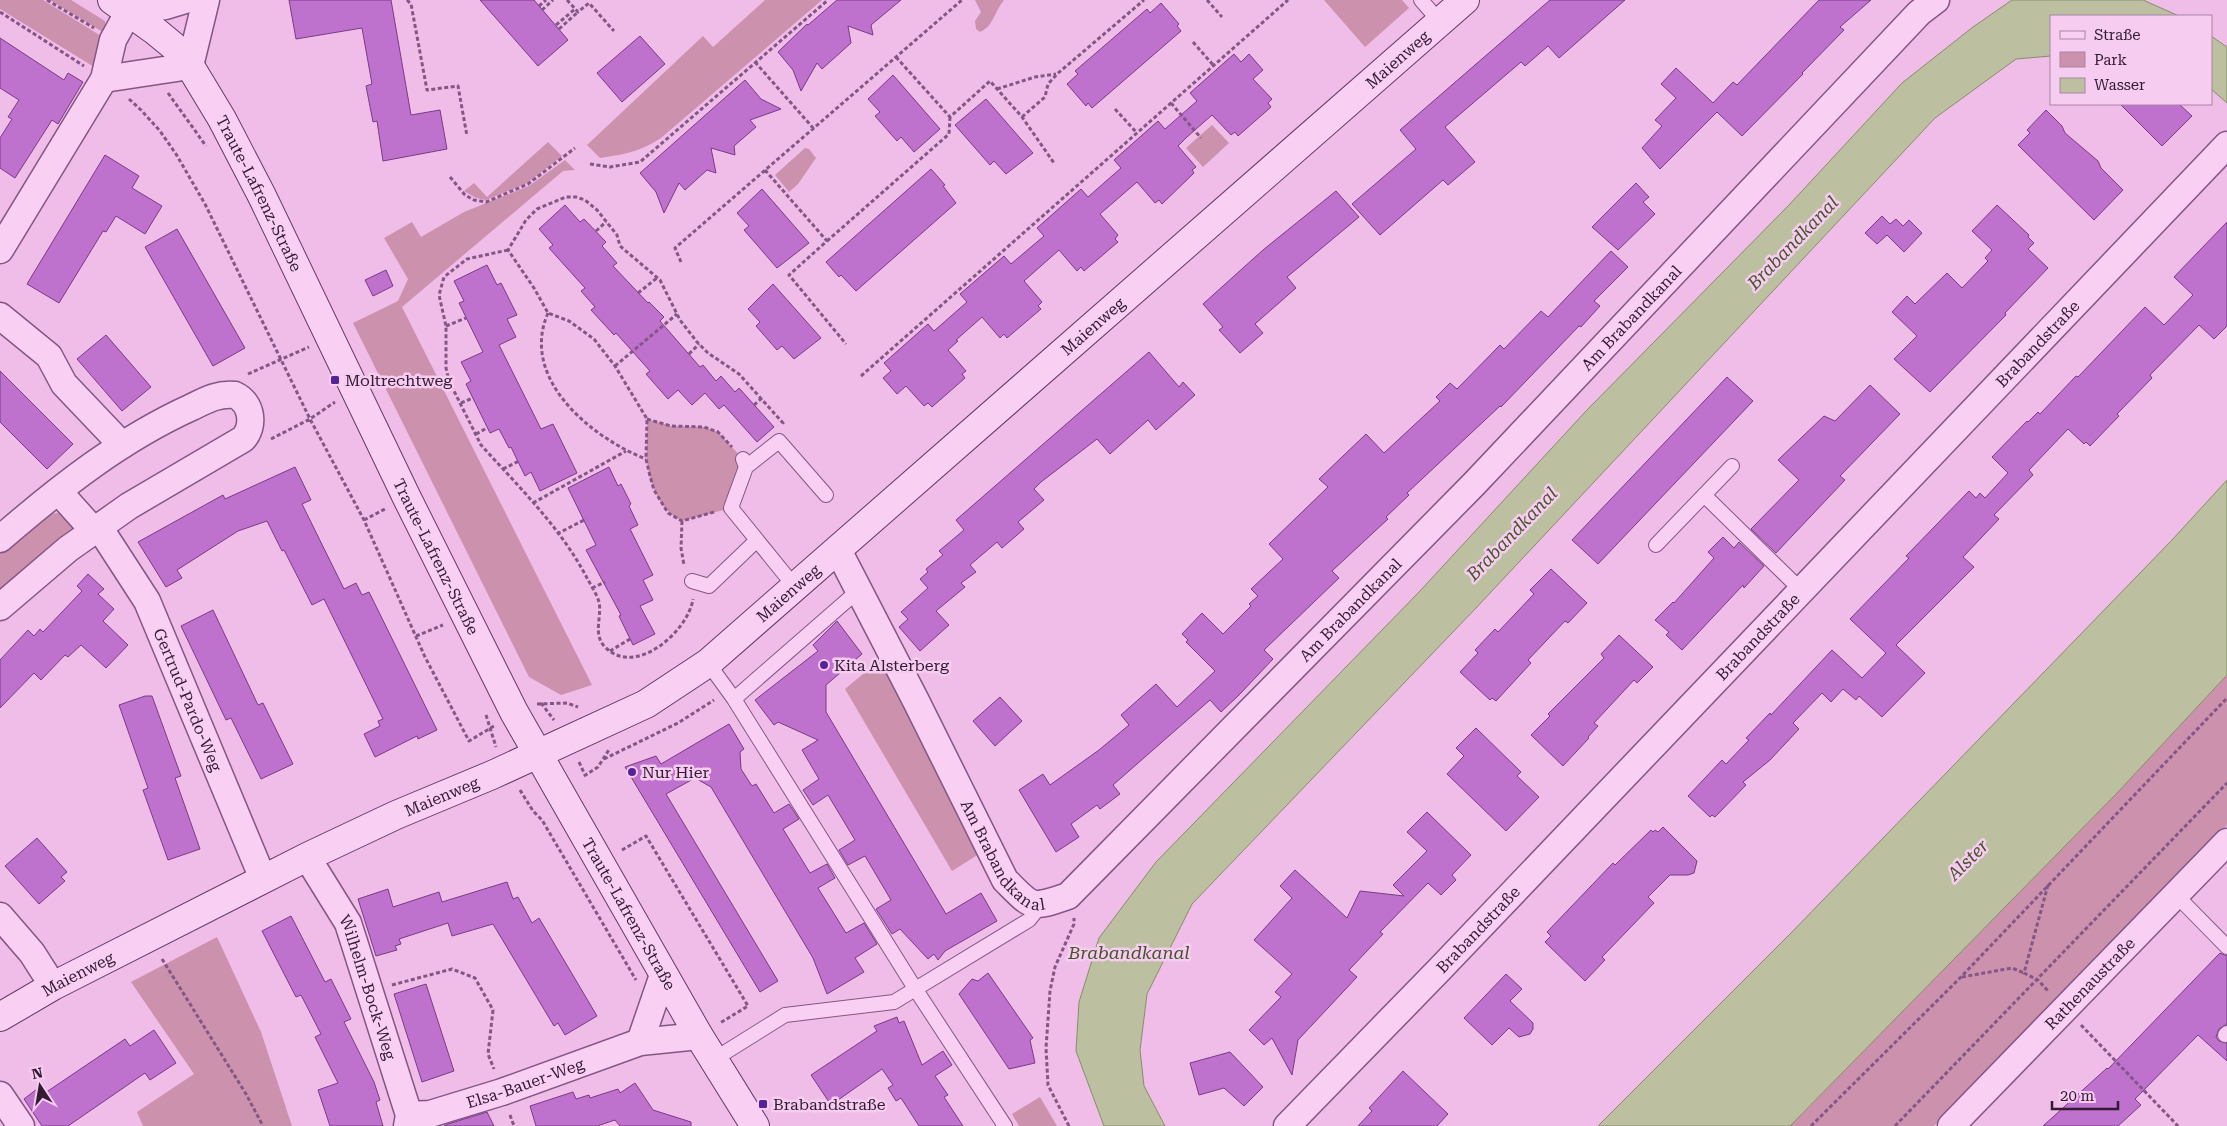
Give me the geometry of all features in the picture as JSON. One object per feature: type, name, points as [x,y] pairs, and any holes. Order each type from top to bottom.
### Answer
[{"type":"street","points":[[0,250],[104,79],[121,6],[165,6],[185,0]]},
{"type":"street","points":[[104,79],[190,66],[206,0]]},
{"type":"street","name":"Maienweg","points":[[0,1017],[53,986],[307,857],[396,815],[538,754],[646,704],[708,663],[1465,0]]},
{"type":"street","name":"Am Brabandkanal","points":[[838,550],[1005,880],[1027,902],[1041,905],[1068,896],[1474,484],[1919,13],[1936,0]]},
{"type":"street","name":"Traute-Lafrenz-Straße","points":[[121,6],[177,49],[190,66],[222,120],[262,196],[341,400],[452,625],[505,695],[663,975],[713,1060],[756,1126]]},
{"type":"street","name":"Brabandstraße","points":[[1286,1126],[1439,970],[2227,145]]},
{"type":"street","points":[[0,316],[49,356],[64,384],[122,445]]},
{"type":"street","points":[[0,538],[83,471],[122,445],[182,411],[212,398],[229,394],[244,401],[250,418],[248,432],[238,443],[150,493],[97,529],[36,575],[0,607]]},
{"type":"street","points":[[59,492],[97,529]]},
{"type":"street","name":"Gertrud-Pardo-Weg","points":[[97,529],[147,601],[263,879]]},
{"type":"street","name":"Rathenaustraße","points":[[1952,1126],[2227,842]]},
{"type":"street","name":"Wilhelm-Bock-Weg","points":[[307,857],[348,924],[408,1121]]},
{"type":"street","points":[[0,916],[32,953],[53,986]]},
{"type":"street","points":[[640,1042],[663,975]]},
{"type":"street","name":"Elsa-Bauer-Weg","points":[[408,1121],[502,1092],[640,1042],[699,1036]]},
{"type":"lane","points":[[1421,0],[1440,22]]},
{"type":"lane","points":[[795,587],[731,508],[744,463],[779,441],[826,495]]},
{"type":"lane","points":[[1656,545],[1732,466]]},
{"type":"lane","points":[[1704,496],[1801,590]]},
{"type":"lane","points":[[692,581],[709,586],[757,540]]},
{"type":"lane","points":[[734,699],[859,590]]},
{"type":"lane","points":[[708,663],[734,699],[916,990],[1005,1126]]},
{"type":"lane","points":[[2176,895],[2227,947]]},
{"type":"lane","points":[[713,1060],[785,1015],[894,1002],[1029,920],[1041,905]]},
{"type":"path","points":[[47,0],[112,40]]},
{"type":"path","points":[[407,0],[411,4],[427,90],[458,86],[467,136]]},
{"type":"path","points":[[546,0],[541,8],[554,0]]},
{"type":"path","points":[[567,0],[578,12]]},
{"type":"path","points":[[590,164],[610,168],[640,162],[828,0]]},
{"type":"path","points":[[682,262],[675,248],[962,0]]},
{"type":"path","points":[[1022,117],[1045,97],[1048,84],[1057,74],[1144,0]]},
{"type":"path","points":[[1206,0],[1222,17]]},
{"type":"path","points":[[861,376],[1288,0]]},
{"type":"path","points":[[559,29],[589,3],[614,32]]},
{"type":"path","points":[[556,25],[575,9]]},
{"type":"path","points":[[0,12],[104,79],[141,110],[176,154],[204,204],[310,419],[364,520],[416,636],[469,741],[495,725]]},
{"type":"path","points":[[1193,42],[1214,66]]},
{"type":"path","points":[[896,57],[950,117]]},
{"type":"path","points":[[755,62],[814,129]]},
{"type":"path","points":[[151,71],[210,153]]},
{"type":"path","points":[[997,89],[1035,77],[1057,74]]},
{"type":"path","points":[[846,344],[789,275],[949,134],[950,117],[990,81],[1022,117],[1054,163]]},
{"type":"path","points":[[1171,103],[1202,138]]},
{"type":"path","points":[[1115,110],[1137,133]]},
{"type":"path","points":[[450,177],[465,195],[474,200],[486,202],[528,184],[576,148]]},
{"type":"path","points":[[765,170],[827,241]]},
{"type":"path","points":[[682,521],[681,548],[684,566],[692,581],[694,597],[691,612],[684,623],[663,643],[650,652],[635,658],[617,657],[603,645],[598,634],[599,602],[571,550],[533,503],[481,445],[449,381],[446,368],[446,326],[439,295],[444,276],[467,259],[508,250],[526,220],[537,209],[566,197],[576,197],[585,200],[597,210],[617,235],[620,246],[657,278],[677,314],[699,344],[708,353],[739,374],[783,423],[776,429]]},
{"type":"path","points":[[596,231],[606,222]]},
{"type":"path","points":[[508,250],[534,288],[548,313],[569,321],[594,339],[615,366],[647,419],[646,459],[654,490],[664,508],[682,521],[731,508]]},
{"type":"path","points":[[638,293],[657,278]]},
{"type":"path","points":[[548,313],[541,328],[542,358],[552,384],[570,409],[594,429],[626,451],[646,459]]},
{"type":"path","points":[[615,366],[677,314]]},
{"type":"path","points":[[446,326],[466,318]]},
{"type":"path","points":[[304,338],[312,355]]},
{"type":"path","points":[[689,354],[699,344]]},
{"type":"path","points":[[246,375],[309,347]]},
{"type":"path","points":[[461,403],[473,398]]},
{"type":"path","points":[[754,405],[762,398]]},
{"type":"path","points":[[238,443],[262,444],[310,419],[341,400]]},
{"type":"path","points":[[647,419],[671,426],[704,427],[718,432],[744,463]]},
{"type":"path","points":[[476,434],[487,428]]},
{"type":"path","points":[[533,503],[626,451]]},
{"type":"path","points":[[503,469],[519,462]]},
{"type":"path","points":[[382,500],[387,508]]},
{"type":"path","points":[[558,534],[586,519]]},
{"type":"path","points":[[592,588],[605,582]]},
{"type":"path","points":[[438,616],[452,625]]},
{"type":"path","points":[[416,636],[452,625]]},
{"type":"path","points":[[610,651],[630,639]]},
{"type":"path","points":[[1811,1126],[1960,978],[2227,698]]},
{"type":"path","points":[[535,704],[567,703],[576,707]]},
{"type":"path","points":[[486,714],[493,741]]},
{"type":"path","points":[[577,781],[598,767],[604,759]]},
{"type":"path","points":[[581,765],[585,775]]},
{"type":"path","points":[[1895,1126],[2038,980],[2227,782]]},
{"type":"path","points":[[523,795],[533,811]]},
{"type":"path","points":[[600,863],[646,836],[748,1006],[699,1036]]},
{"type":"path","points":[[2024,973],[2049,884]]},
{"type":"path","points":[[1068,896],[1074,914],[1074,924],[1055,967],[1050,991],[1046,1048],[1048,1085],[1069,1126]]},
{"type":"path","points":[[149,937],[183,996],[246,1094],[263,1126]]},
{"type":"path","points":[[1960,978],[2012,968],[2038,980],[2178,1126]]},
{"type":"path","points":[[369,991],[452,969],[475,978],[493,1010],[488,1054],[514,1126]]},
{"type":"green space","points":[[0,0],[43,0],[106,39],[99,70],[0,9]]},
{"type":"green space","points":[[50,0],[71,0],[105,21],[106,34]]},
{"type":"green space","points":[[765,0],[822,0],[661,138],[632,152],[600,158],[587,145],[703,36],[713,47]]},
{"type":"green space","points":[[975,0],[1004,0],[988,26],[980,32],[976,29],[975,21],[981,12]]},
{"type":"green space","points":[[1324,0],[1402,0],[1409,8],[1365,47]]},
{"type":"green space","points":[[1212,125],[1229,143],[1203,167],[1186,148]]},
{"type":"green space","points":[[548,142],[562,156],[527,183],[486,200],[476,198],[464,191],[474,183],[487,197]]},
{"type":"green space","points":[[805,148],[809,149],[816,158],[798,184],[789,192],[775,175]]},
{"type":"green space","points":[[565,160],[575,170],[563,171],[402,307],[592,685],[561,695],[529,677],[353,323],[398,301],[408,279],[384,238],[412,222],[421,237],[464,212],[529,186]]},
{"type":"green space","points":[[647,419],[671,426],[704,427],[718,432],[743,459],[731,508],[682,521],[667,510],[657,495],[648,468]]},
{"type":"green space","points":[[62,512],[79,528],[0,596],[0,550],[51,514]]},
{"type":"green space","points":[[880,660],[979,854],[952,871],[845,689]]},
{"type":"green space","points":[[2227,675],[2227,825],[2046,1014],[1934,1126],[1790,1126],[2118,792]]},
{"type":"green space","points":[[217,937],[261,1032],[292,1126],[143,1126],[137,1112],[194,1074],[131,982]]},
{"type":"green space","points":[[1040,1097],[1057,1126],[1019,1126],[1012,1114]]},
{"type":"water","name":"Brabandkanal","points":[[2012,0],[2143,0],[2177,15],[2050,15],[2050,56],[2016,59],[1935,118],[1476,608],[1192,904],[1147,994],[1140,1050],[1144,1086],[1165,1126],[1104,1126],[1076,1051],[1079,1002],[1099,938],[1156,862],[1420,591],[1586,411],[1789,205],[1902,83],[1973,27]]},
{"type":"water","points":[[2212,37],[2227,47],[2227,103],[2212,90]]},
{"type":"water","name":"Alster","points":[[2227,480],[2227,675],[2118,792],[1790,1126],[1598,1126],[1791,933],[2172,540]]},
{"type":"building","points":[[289,0],[391,0],[411,115],[440,110],[447,149],[383,161],[377,121],[373,122],[366,86],[372,84],[362,28],[296,39]]},
{"type":"building","points":[[480,0],[534,0],[568,40],[538,66]]},
{"type":"building","points":[[837,0],[901,0],[871,25],[873,35],[848,26],[851,43],[822,69],[817,63],[801,91],[793,70],[778,52],[807,24]]},
{"type":"building","points":[[1550,0],[1625,0],[1559,58],[1548,46],[1525,66],[1521,62],[1445,127],[1475,162],[1448,185],[1443,180],[1380,235],[1352,204],[1416,149],[1400,130]]},
{"type":"building","points":[[1819,0],[1871,0],[1840,27],[1844,30],[1742,136],[1717,112],[1660,169],[1642,148],[1662,126],[1655,120],[1676,98],[1661,84],[1676,68],[1713,103],[1733,82],[1737,85]]},
{"type":"building","points":[[1161,3],[1179,24],[1177,26],[1181,31],[1092,108],[1088,103],[1086,106],[1067,84],[1078,74],[1075,71],[1147,9],[1150,13]]},
{"type":"building","points":[[640,36],[665,64],[622,102],[597,73]]},
{"type":"building","points":[[0,38],[64,80],[68,73],[83,82],[58,124],[52,120],[15,178],[0,168],[0,138],[12,119],[8,117],[19,100],[0,88]]},
{"type":"building","points":[[1234,54],[1241,62],[1249,54],[1263,70],[1253,79],[1272,99],[1268,103],[1271,107],[1238,136],[1235,132],[1231,135],[1212,115],[1178,146],[1196,167],[1192,170],[1194,173],[1162,204],[1159,200],[1155,203],[1137,182],[1100,214],[1118,235],[1115,239],[1118,242],[1084,271],[1081,267],[1077,271],[1059,250],[1024,281],[1042,302],[1038,306],[1041,309],[1007,338],[1004,334],[1000,338],[982,317],[956,340],[958,341],[948,350],[966,371],[962,374],[965,378],[932,407],[928,403],[924,406],[906,386],[897,394],[883,378],[891,371],[884,363],[928,324],[934,331],[967,302],[960,294],[1004,256],[1011,264],[1044,236],[1037,228],[1081,189],[1088,197],[1121,168],[1114,160],[1158,121],[1165,129],[1197,101],[1190,93]]},
{"type":"building","points":[[893,75],[940,129],[914,152],[901,137],[897,141],[875,116],[880,112],[868,99]]},
{"type":"building","points":[[745,80],[761,99],[781,109],[750,120],[756,127],[734,146],[735,155],[711,148],[716,173],[707,170],[685,190],[679,183],[664,213],[656,192],[640,173]]},
{"type":"building","points":[[986,99],[1033,153],[1006,174],[994,161],[990,165],[955,125]]},
{"type":"building","points":[[2121,105],[2180,105],[2192,116],[2162,146]]},
{"type":"building","points":[[2046,110],[2062,126],[2065,133],[2098,161],[2101,168],[2123,190],[2094,220],[2018,145],[2030,133],[2027,130]]},
{"type":"building","points":[[105,155],[139,176],[132,188],[162,206],[145,234],[116,216],[106,232],[103,231],[59,303],[27,284]]},
{"type":"building","points":[[931,169],[945,185],[943,186],[956,203],[856,291],[841,275],[839,277],[826,262]]},
{"type":"building","points":[[1636,183],[1649,197],[1643,202],[1655,214],[1618,250],[1592,227]]},
{"type":"building","points":[[762,189],[809,243],[777,268],[744,230],[749,226],[737,213]]},
{"type":"building","points":[[1336,191],[1359,217],[1287,277],[1296,288],[1255,324],[1263,333],[1240,353],[1219,330],[1223,327],[1203,304],[1263,250]]},
{"type":"building","points":[[565,205],[580,222],[584,219],[606,242],[602,246],[617,263],[613,266],[664,317],[660,321],[700,367],[703,365],[716,381],[721,376],[735,392],[739,388],[774,427],[757,442],[724,405],[719,409],[705,393],[692,405],[678,390],[668,399],[646,374],[650,371],[616,333],[614,335],[591,310],[595,307],[581,291],[585,288],[549,248],[553,245],[539,229]]},
{"type":"building","points":[[1997,205],[2029,235],[2028,237],[2034,243],[2028,249],[2048,268],[2005,313],[2006,315],[1930,392],[1894,359],[1917,336],[1892,312],[1907,296],[1915,304],[1947,273],[1962,288],[1988,261],[1985,258],[1992,250],[1972,231]]},
{"type":"building","points":[[1882,216],[1890,224],[1896,219],[1903,226],[1909,220],[1922,233],[1904,252],[1887,235],[1877,244],[1865,233]]},
{"type":"building","points":[[2227,222],[2227,326],[2214,339],[2199,325],[2150,375],[2152,378],[2117,414],[2119,416],[2090,446],[2086,442],[2084,444],[2068,429],[2029,470],[2033,475],[1994,515],[1999,519],[1963,557],[1974,567],[1896,645],[1925,673],[1882,717],[1859,696],[1856,700],[1843,689],[1831,702],[1822,693],[1793,723],[1799,729],[1770,760],[1743,782],[1746,785],[1715,817],[1712,815],[1710,817],[1688,796],[1722,760],[1726,764],[1749,740],[1746,738],[1770,713],[1771,715],[1832,650],[1862,678],[1886,653],[1850,619],[1909,558],[1906,556],[1969,491],[1976,498],[1980,493],[1985,498],[2008,473],[1992,457],[2027,421],[2038,412],[2040,414],[2076,376],[2078,377],[2145,307],[2164,325],[2193,295],[2174,277]]},
{"type":"building","points":[[177,229],[245,348],[213,366],[145,247]]},
{"type":"building","points":[[1611,251],[1628,267],[1594,301],[1600,306],[1581,327],[1579,326],[1501,407],[1407,493],[1409,495],[1386,517],[1388,519],[1332,571],[1339,578],[1264,650],[1273,659],[1239,695],[1221,712],[1210,700],[1113,785],[1120,794],[1100,809],[1097,805],[1071,824],[1079,837],[1056,852],[1019,790],[1043,774],[1050,785],[1099,750],[1129,725],[1121,715],[1156,684],[1177,707],[1215,671],[1186,642],[1188,640],[1182,634],[1202,613],[1223,634],[1251,606],[1249,604],[1258,596],[1251,589],[1283,559],[1269,544],[1328,487],[1319,479],[1366,434],[1384,453],[1440,401],[1436,397],[1450,383],[1457,389],[1500,345],[1504,349],[1541,311],[1548,317]]},
{"type":"building","points":[[487,265],[497,285],[501,283],[517,315],[507,319],[516,337],[499,345],[541,429],[553,424],[577,473],[540,491],[531,472],[525,476],[511,447],[509,448],[499,429],[490,433],[466,384],[471,381],[461,362],[483,352],[459,303],[464,301],[454,281]]},
{"type":"building","points":[[386,270],[393,286],[373,296],[365,280]]},
{"type":"building","points":[[773,284],[821,338],[794,359],[782,346],[777,350],[756,326],[760,322],[748,309]]},
{"type":"building","points":[[106,335],[151,387],[122,411],[77,359]]},
{"type":"building","points":[[1149,352],[1179,387],[1183,382],[1195,395],[1156,430],[1148,420],[1110,454],[1097,439],[1041,482],[1034,489],[1044,500],[1018,522],[1024,529],[1002,548],[997,542],[970,565],[976,572],[961,583],[965,587],[936,611],[949,625],[920,651],[899,627],[908,619],[901,612],[928,588],[920,579],[928,572],[926,569],[943,555],[939,551],[964,530],[956,520]]},
{"type":"building","points":[[0,371],[73,444],[47,469],[0,422]]},
{"type":"building","points":[[1727,377],[1753,401],[1598,564],[1572,540]]},
{"type":"building","points":[[1870,385],[1900,414],[1840,476],[1845,480],[1776,553],[1751,529],[1799,480],[1778,460],[1824,416],[1835,421]]},
{"type":"building","points":[[295,467],[311,500],[302,504],[344,589],[356,583],[362,595],[369,592],[437,730],[418,739],[417,736],[375,757],[364,734],[380,726],[378,721],[383,719],[324,599],[312,605],[267,521],[238,531],[177,570],[182,578],[166,587],[138,542],[223,495],[225,499]]},
{"type":"building","points":[[609,467],[618,486],[621,484],[631,504],[629,506],[638,525],[630,529],[653,575],[643,580],[653,600],[640,606],[655,634],[633,645],[619,616],[621,615],[586,550],[596,545],[568,488]]},
{"type":"building","points":[[1723,537],[1734,548],[1739,542],[1764,566],[1744,588],[1743,585],[1682,650],[1666,635],[1669,632],[1655,620],[1674,603],[1714,558],[1708,552]]},
{"type":"building","points":[[1551,569],[1587,603],[1568,623],[1565,621],[1528,660],[1531,663],[1496,701],[1492,698],[1490,700],[1460,672],[1478,653],[1475,650],[1495,629],[1498,632],[1534,594],[1530,590]]},
{"type":"building","points":[[88,574],[104,589],[98,594],[114,609],[103,621],[128,645],[106,668],[81,645],[68,657],[65,655],[41,680],[34,673],[0,708],[0,660],[28,630],[34,636],[40,629],[43,632],[82,591],[77,586]]},
{"type":"building","points":[[213,610],[258,705],[263,703],[293,764],[261,779],[231,718],[226,720],[181,626]]},
{"type":"building","points":[[837,621],[862,654],[826,685],[826,712],[946,914],[981,893],[997,921],[945,951],[938,960],[934,954],[928,959],[900,929],[892,934],[876,909],[891,900],[865,856],[848,865],[839,850],[855,840],[828,795],[813,805],[803,790],[819,779],[802,750],[818,740],[778,722],[774,725],[755,700],[818,651],[813,645]]},
{"type":"building","points":[[1619,635],[1653,667],[1637,683],[1634,680],[1594,723],[1598,726],[1563,766],[1531,735],[1550,716],[1548,714],[1604,658],[1601,654]]},
{"type":"building","points":[[145,696],[152,696],[181,776],[175,778],[200,849],[168,860],[143,790],[148,788],[119,705]]},
{"type":"building","points":[[1000,697],[1022,721],[995,746],[973,721]]},
{"type":"building","points":[[729,724],[744,749],[740,752],[741,769],[752,786],[756,784],[774,813],[789,804],[799,819],[783,829],[810,873],[827,864],[835,878],[818,888],[846,933],[864,923],[877,944],[855,958],[864,972],[827,994],[813,958],[711,787],[695,778],[666,794],[778,981],[760,992],[625,767],[656,756],[661,764]]},
{"type":"building","points":[[1476,728],[1521,772],[1517,776],[1539,797],[1506,831],[1447,774],[1464,756],[1456,748]]},
{"type":"building","points":[[1427,812],[1471,855],[1452,875],[1456,880],[1441,895],[1428,883],[1380,932],[1383,934],[1349,970],[1357,977],[1298,1040],[1292,1075],[1272,1038],[1264,1045],[1249,1030],[1281,997],[1275,992],[1292,974],[1254,940],[1292,898],[1280,886],[1295,870],[1347,918],[1360,891],[1404,896],[1393,885],[1427,851],[1407,832]]},
{"type":"building","points":[[1663,827],[1697,861],[1694,873],[1670,875],[1648,897],[1654,903],[1602,957],[1605,960],[1585,981],[1545,942],[1551,936],[1547,932],[1613,863],[1615,865],[1651,830],[1658,832]]},
{"type":"building","points":[[37,838],[67,872],[61,877],[65,881],[39,904],[5,866]]},
{"type":"building","points":[[507,882],[513,899],[518,897],[532,923],[539,918],[597,1016],[565,1035],[558,1023],[554,1026],[493,924],[452,936],[448,923],[399,939],[401,944],[395,946],[397,950],[376,956],[358,899],[388,889],[393,907],[439,892],[442,902]]},
{"type":"building","points":[[291,916],[325,982],[331,979],[351,1019],[344,1022],[374,1082],[380,1100],[376,1102],[383,1126],[330,1126],[318,1090],[338,1083],[315,1037],[321,1034],[301,995],[296,997],[262,931]]},
{"type":"building","points":[[2220,953],[2227,956],[2227,1024],[2219,1029],[2216,1037],[2219,1041],[2227,1043],[2227,1061],[2198,1035],[2135,1099],[2141,1105],[2118,1126],[2043,1126],[2108,1069]]},
{"type":"building","points":[[988,973],[1033,1038],[1030,1040],[1035,1063],[1009,1069],[959,994],[972,979],[978,981]]},
{"type":"building","points":[[1506,974],[1522,989],[1510,1001],[1533,1023],[1533,1029],[1530,1034],[1519,1037],[1509,1028],[1492,1045],[1464,1018]]},
{"type":"building","points":[[426,984],[454,1071],[422,1082],[394,994]]},
{"type":"building","points":[[897,1017],[899,1023],[904,1021],[922,1065],[943,1051],[952,1065],[935,1076],[948,1095],[944,1097],[963,1126],[919,1126],[901,1098],[896,1101],[888,1088],[893,1085],[882,1069],[831,1105],[811,1075],[877,1031],[874,1026]]},
{"type":"building","points":[[154,1030],[176,1063],[150,1080],[145,1073],[68,1126],[42,1126],[24,1099],[37,1089],[42,1095],[125,1039],[130,1046]]},
{"type":"building","points":[[1230,1052],[1263,1087],[1244,1106],[1224,1088],[1199,1095],[1190,1063]]},
{"type":"building","points":[[1403,1071],[1448,1114],[1437,1126],[1358,1126],[1372,1111],[1369,1108]]},
{"type":"building","points":[[635,1083],[653,1110],[691,1122],[691,1126],[620,1126],[615,1120],[597,1126],[536,1126],[530,1106],[573,1092],[576,1099],[589,1095],[590,1098],[618,1089],[620,1093]]},
{"type":"building","points":[[487,1112],[494,1126],[444,1126],[448,1124]]},
{"type":"place","name":"Moltrechtweg","points":[[335,380]]},
{"type":"place","name":"Kita Alsterberg","points":[[824,665]]},
{"type":"place","name":"Nur Hier","points":[[632,772]]},
{"type":"place","name":"Brabandstraße","points":[[763,1104]]}]
